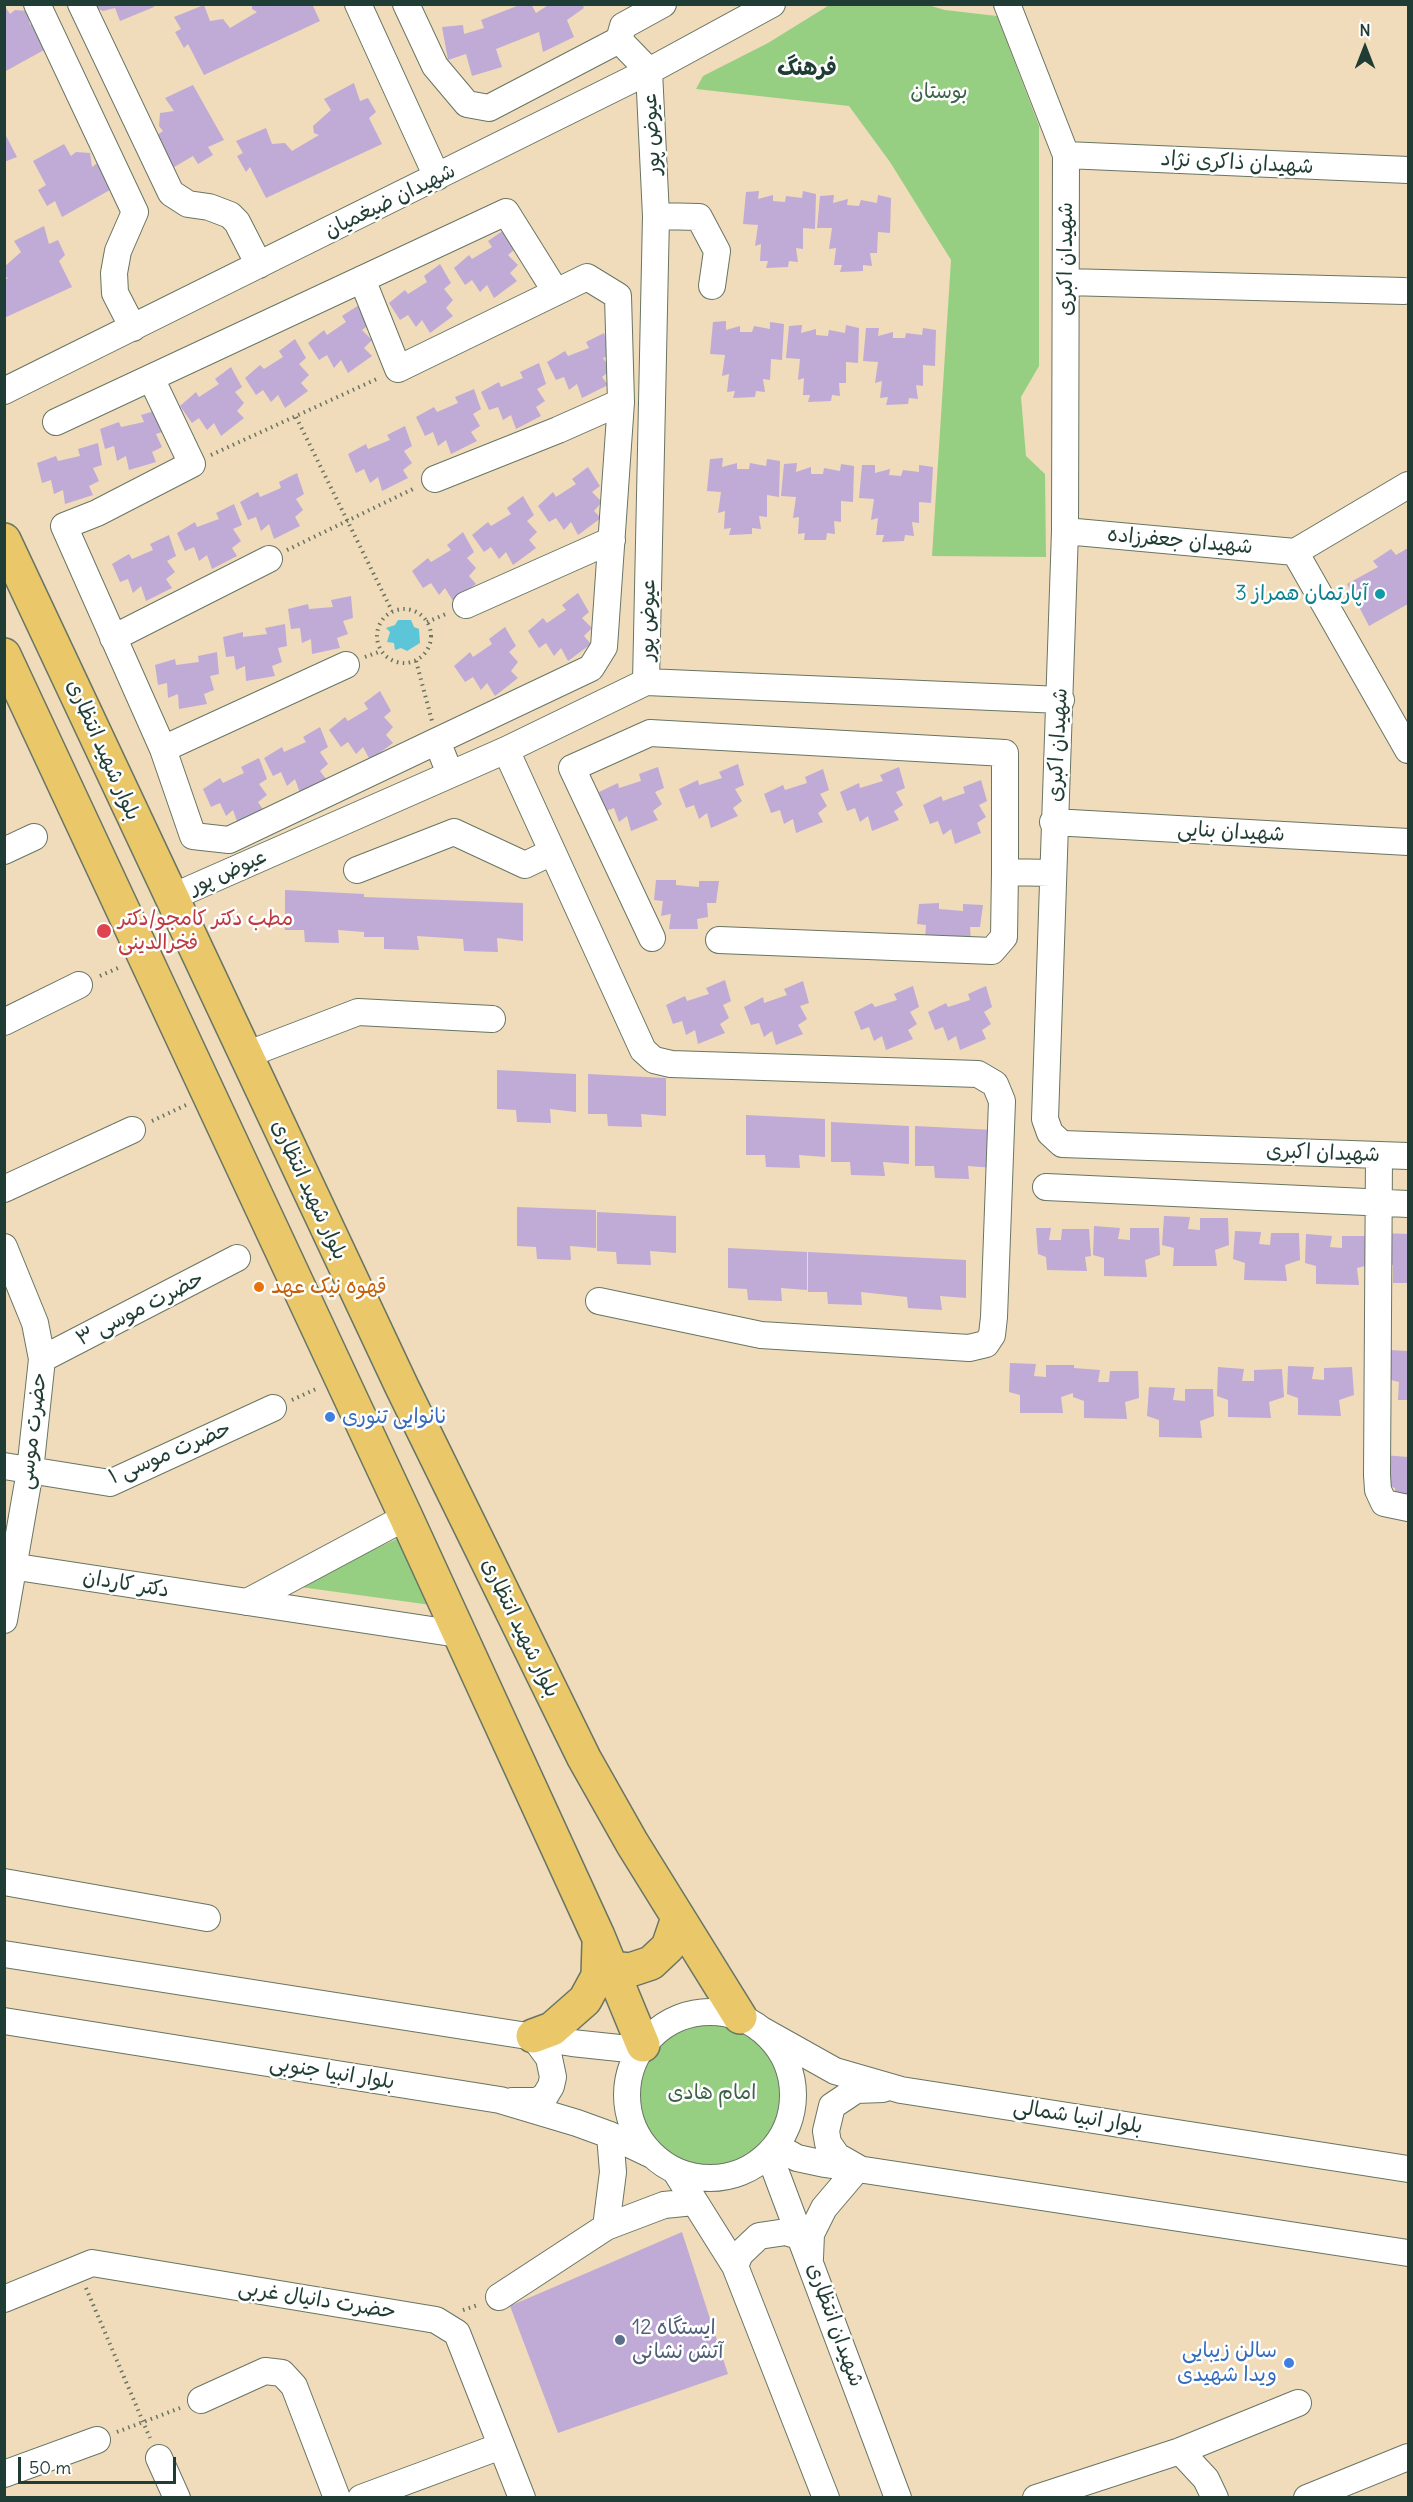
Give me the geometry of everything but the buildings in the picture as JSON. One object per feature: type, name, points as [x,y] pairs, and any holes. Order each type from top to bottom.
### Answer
[{"type":"main road","name":"بلوار شهید انتظاری","points":[[4,540],[60,654],[170,898],[402,1387],[584,1758],[678,1917],[750,2023]]},
{"type":"main road","points":[[4,655],[211,1093],[598,1936],[640,2048]]},
{"type":"main road","points":[[356,1410],[402,1387]]},
{"type":"main road","points":[[610,1968],[630,1970],[651,1963],[668,1947],[678,1917]]},
{"type":"main road","points":[[532,2036],[552,2029],[585,2000],[598,1976],[598,1936]]},
{"type":"street","points":[[36,4],[135,212],[118,250],[114,273],[115,293],[133,328]]},
{"type":"street","points":[[81,4],[171,193],[188,204],[209,207],[230,215],[237,222],[259,265]]},
{"type":"street","points":[[358,4],[437,177]]},
{"type":"street","points":[[406,4],[435,66],[467,104],[489,108],[619,40],[623,26],[663,4]]},
{"type":"street","name":"شهیدان ضیغمیان","points":[[4,391],[649,72],[772,4]]},
{"type":"street","name":"شهیدان اکبری","points":[[1006,4],[1066,155],[1065,531],[1061,700],[1053,822],[1044,1119],[1050,1133],[1062,1144],[1408,1156]]},
{"type":"street","points":[[619,40],[649,72]]},
{"type":"street","name":"عیوض پور","points":[[170,898],[506,750],[646,682],[656,216],[649,72]]},
{"type":"street","name":"شهیدان ذاکری نژاد","points":[[1066,155],[1408,171]]},
{"type":"street","points":[[56,422],[506,212],[556,292]]},
{"type":"street","points":[[656,216],[699,217],[717,251],[712,286]]},
{"type":"street","points":[[151,378],[192,464],[97,513],[64,526],[163,749],[193,836],[229,840],[591,668],[604,646],[621,402],[618,296],[587,277],[398,369],[362,279]]},
{"type":"street","points":[[1066,282],[1404,291]]},
{"type":"street","points":[[435,479],[621,402]]},
{"type":"street","points":[[1408,485],[1295,552],[1402,722],[1408,750]]},
{"type":"street","name":"شهیدان جعفرزاده","points":[[1065,531],[1295,552]]},
{"type":"street","points":[[466,605],[612,540]]},
{"type":"street","points":[[113,638],[270,559]]},
{"type":"street","points":[[163,749],[346,665]]},
{"type":"street","points":[[646,682],[1061,700]]},
{"type":"street","points":[[652,938],[572,768],[650,733],[1005,753],[1004,937],[992,951],[719,940]]},
{"type":"street","points":[[437,741],[450,774]]},
{"type":"street","points":[[506,750],[643,1050],[654,1060],[671,1064],[978,1074],[994,1084],[1002,1101],[994,1317],[992,1335],[986,1344],[969,1348],[760,1335],[599,1301]]},
{"type":"street","name":"شهیدان بنایی","points":[[1053,822],[1408,842]]},
{"type":"street","points":[[357,870],[454,832],[525,865],[552,852]]},
{"type":"street","points":[[4,851],[34,837]]},
{"type":"street","points":[[1005,872],[1051,873]]},
{"type":"street","points":[[4,1022],[79,985]]},
{"type":"street","points":[[246,1055],[358,1012],[492,1019]]},
{"type":"street","points":[[4,1189],[132,1130]]},
{"type":"street","points":[[1379,1155],[1378,1490],[1384,1503],[1408,1508]]},
{"type":"street","points":[[1046,1187],[1408,1204]]},
{"type":"street","name":"حضرت موسی","points":[[4,1247],[11,1280],[35,1323],[42,1359],[30,1471],[9,1565],[4,1620]]},
{"type":"street","name":"حضرت موسی ۳","points":[[42,1359],[237,1258]]},
{"type":"street","name":"حضرت موسی ۱","points":[[4,1467],[110,1483],[273,1408]]},
{"type":"street","points":[[247,1602],[406,1517]]},
{"type":"street","name":"دکتر کاردان","points":[[9,1565],[458,1634]]},
{"type":"street","points":[[4,1882],[207,1918]]},
{"type":"street","points":[[4,1954],[532,2036],[640,2048]]},
{"type":"street","points":[[715,2012],[750,2023],[779,2048],[791,2073],[794,2100],[788,2126],[773,2150],[746,2171],[711,2179],[676,2172],[652,2156],[636,2136],[628,2112],[627,2087],[640,2048],[666,2024],[690,2015],[715,2012]]},
{"type":"street","name":"بلوار انبیا جنوبی","points":[[4,2021],[500,2100],[610,2135],[652,2156]]},
{"type":"street","name":"بلوار انبیا شمالی","points":[[750,2023],[835,2071],[901,2090],[1408,2169]]},
{"type":"street","points":[[500,2100],[537,2101],[545,2096],[551,2086],[553,2077],[549,2058],[532,2036]]},
{"type":"street","points":[[858,2168],[837,2156],[828,2143],[826,2131],[832,2106],[856,2090],[901,2090]]},
{"type":"street","points":[[606,2227],[613,2172],[610,2135]]},
{"type":"street","points":[[773,2150],[797,2158],[858,2168],[1408,2253]]},
{"type":"street","name":"شهیدان انتظاری","points":[[773,2150],[804,2247],[898,2498]]},
{"type":"street","points":[[735,2266],[748,2243],[759,2236],[786,2232],[804,2247],[824,2208],[858,2168]]},
{"type":"street","points":[[676,2172],[735,2266],[826,2498]]},
{"type":"street","points":[[499,2297],[606,2227],[664,2205],[694,2202]]},
{"type":"street","name":"حضرت دانیال غربی","points":[[4,2299],[92,2263],[436,2320],[457,2333],[522,2498]]},
{"type":"street","points":[[201,2400],[265,2371],[282,2373],[294,2386],[337,2498]]},
{"type":"street","points":[[1036,2498],[1180,2451],[1298,2403]]},
{"type":"street","points":[[4,2474],[97,2440]]},
{"type":"street","points":[[361,2498],[501,2446]]},
{"type":"street","points":[[1180,2451],[1206,2479],[1215,2498]]},
{"type":"street","points":[[1307,2498],[1359,2488],[1408,2457]]},
{"type":"street","points":[[159,2458],[177,2498]]},
{"type":"path","points":[[192,464],[398,369]]},
{"type":"path","points":[[296,417],[392,612]]},
{"type":"path","points":[[270,559],[435,479]]},
{"type":"path","points":[[405,609],[418,613],[428,622],[431,637],[427,651],[416,661],[403,663],[390,660],[381,651],[377,636],[381,622],[392,612],[405,609]]},
{"type":"path","points":[[416,661],[437,741]]},
{"type":"path","points":[[79,985],[146,956]]},
{"type":"path","points":[[132,1130],[211,1093]]},
{"type":"path","points":[[273,1408],[340,1377]]},
{"type":"path","points":[[78,2267],[159,2458]]},
{"type":"path","points":[[436,2320],[499,2297]]},
{"type":"path","points":[[97,2440],[201,2400]]},
{"type":"green space","name":"بوستان","points":[[831,4],[928,5],[945,10],[997,16],[1039,126],[1039,366],[1021,397],[1026,456],[1045,474],[1046,557],[932,556],[951,260],[890,162],[849,106],[696,89],[703,76],[768,43]]},
{"type":"green space","points":[[401,1537],[431,1605],[293,1586]]},
{"type":"green space","name":"امام هادی","points":[[690,2015],[740,2017],[760,2029],[791,2073],[773,2129],[749,2154],[695,2176],[652,2155],[636,2135],[640,2082],[648,2059]]},
{"type":"water","points":[[398,620],[411,620],[414,627],[419,629],[420,643],[407,651],[401,648],[395,650],[394,643],[387,642],[390,632],[386,628],[395,625]]},
{"type":"place","name":"آپارتمان همراز 3","points":[[1380,594]]},
{"type":"place","name":"مطب دکتر کامجو/دکتر فخرالدینی","points":[[104,931]]},
{"type":"place","name":"قهوه نیک عهد","points":[[259,1287]]},
{"type":"place","name":"نانوایی تنوری","points":[[330,1417]]},
{"type":"place","name":"ایستگاه 12 آتش نشانی","points":[[620,2340]]},
{"type":"place","name":"سالن زیبایی ویدا شهیدی","points":[[1289,2363]]},
{"type":"district","name":"فرهنگ","points":[[807,69]]}]
